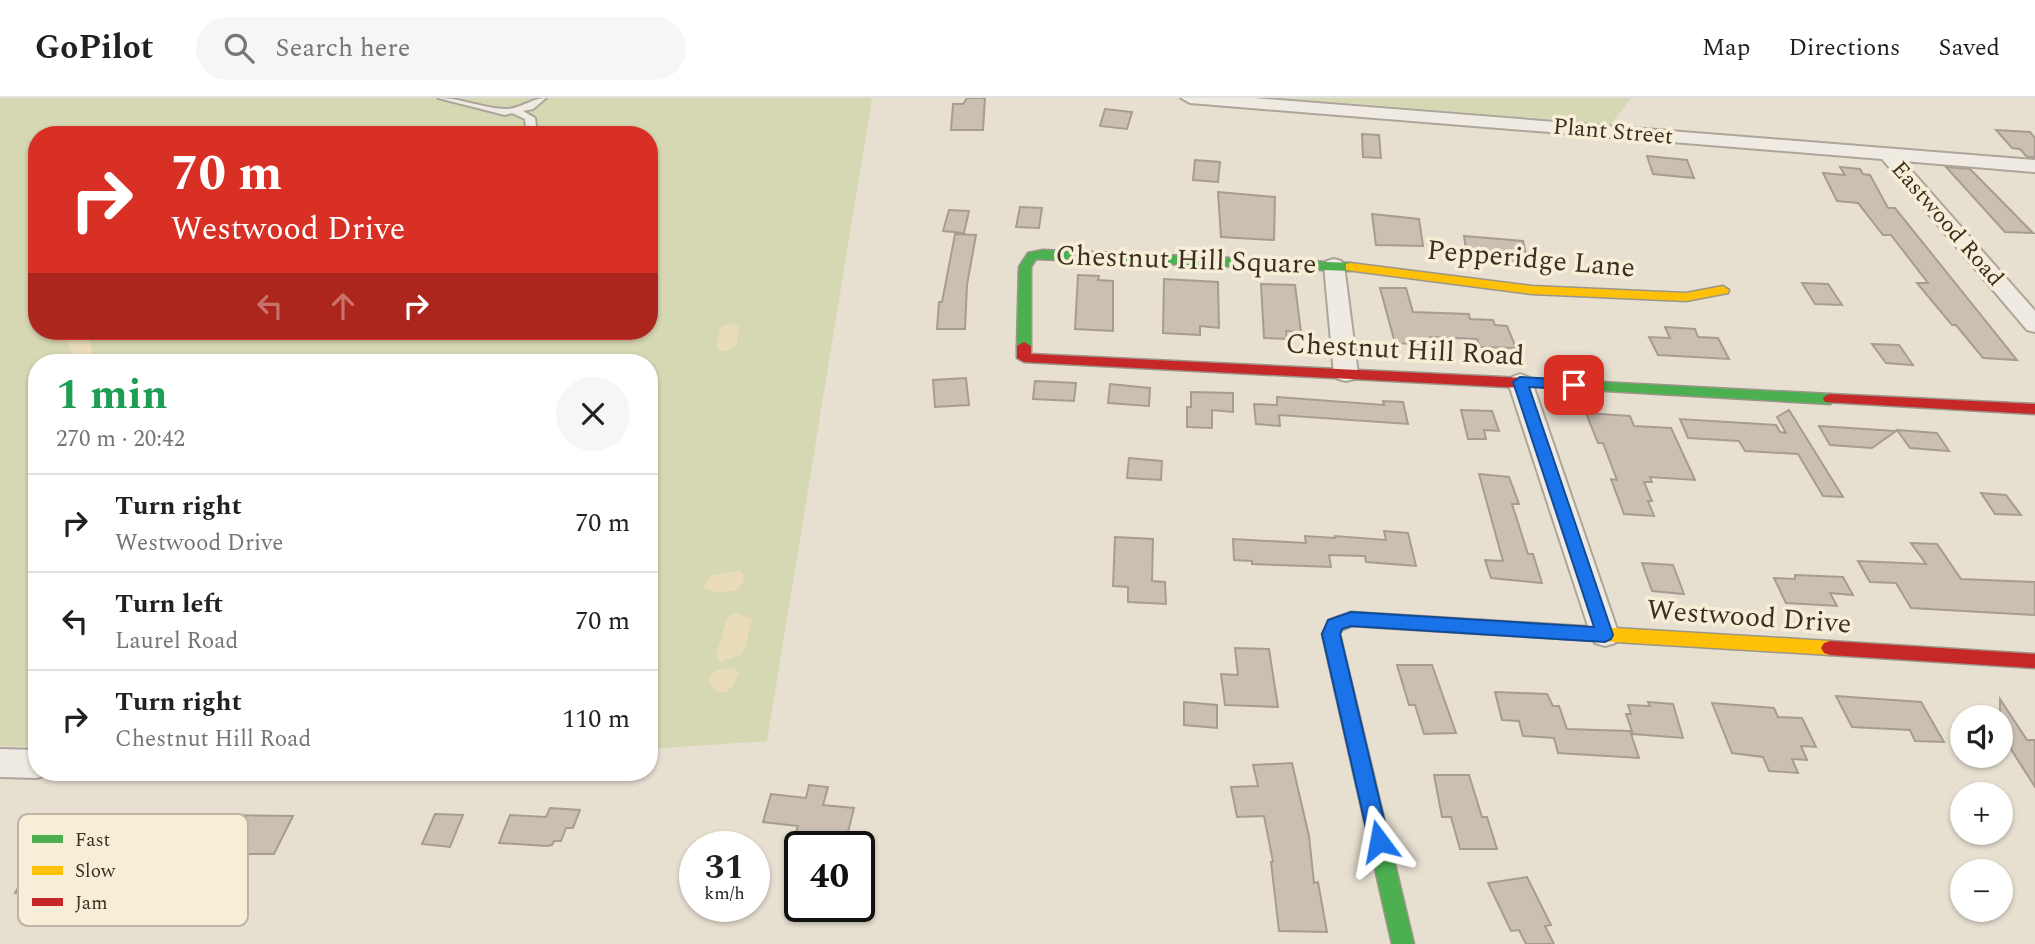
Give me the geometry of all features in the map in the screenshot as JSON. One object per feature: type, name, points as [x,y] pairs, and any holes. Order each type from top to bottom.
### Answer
[{"type":"street","name":"Plant Street","points":[[1190,98],[2035,166]]},
{"type":"street","name":"Eastwood Road","points":[[1887,155],[2026,305],[2035,325]]},
{"type":"street","name":"Chestnut Hill Square","points":[[1024,358],[1024,267],[1032,256],[1055,254],[1334,265],[1346,374]]},
{"type":"street","name":"Pepperidge Lane","points":[[1334,265],[1532,289],[1686,297],[1723,290]]},
{"type":"street","name":"Chestnut Hill Road","points":[[1024,358],[2035,409]]},
{"type":"street","points":[[1520,382],[1605,635]]},
{"type":"street","name":"Westwood Drive","points":[[1403,944],[1331,634],[1335,625],[1351,619],[2035,661]]},
{"type":"street","points":[[0,763],[28,764]]},
{"type":"lane","points":[[443,98],[498,111],[515,111],[530,107],[541,98]]},
{"type":"lane","points":[[515,111],[530,118],[531,126]]},
{"type":"green space","points":[[0,98],[872,98],[767,741],[658,748],[658,354],[28,354],[28,747],[0,746]]},
{"type":"green space","points":[[1286,98],[1631,98],[1611,124]]},
{"type":"sand","points":[[731,323],[739,327],[737,344],[730,350],[721,351],[716,346],[721,326]]},
{"type":"sand","points":[[66,340],[90,340],[92,354],[71,354]]},
{"type":"sand","points":[[741,571],[744,575],[738,589],[720,592],[703,587],[710,576]]},
{"type":"sand","points":[[737,613],[752,619],[746,646],[741,655],[720,662],[716,656],[726,621],[732,614]]},
{"type":"sand","points":[[734,668],[739,673],[732,687],[725,693],[716,691],[709,682],[711,674],[718,670]]},
{"type":"building","points":[[967,98],[985,98],[983,130],[951,130],[953,104],[963,104]]},
{"type":"building","points":[[1105,109],[1132,112],[1127,129],[1100,126]]},
{"type":"building","points":[[1996,130],[2030,132],[2035,138],[2035,157],[2027,157],[2020,149],[2012,148]]},
{"type":"building","points":[[1362,134],[1379,135],[1381,158],[1363,157]]},
{"type":"building","points":[[1647,156],[1687,160],[1694,178],[1653,174]]},
{"type":"building","points":[[1195,160],[1220,162],[1218,182],[1193,180]]},
{"type":"building","points":[[1840,167],[1860,169],[1863,174],[1870,175],[1888,208],[1895,208],[2017,360],[1983,358],[1917,283],[1928,283],[1891,235],[1883,235],[1858,203],[1837,201],[1823,173],[1845,175]]},
{"type":"building","points":[[1946,167],[1970,169],[2033,233],[2005,232]]},
{"type":"building","points":[[1218,192],[1275,197],[1274,240],[1221,237]]},
{"type":"building","points":[[1020,207],[1042,208],[1039,228],[1016,227]]},
{"type":"building","points":[[949,210],[969,211],[964,233],[943,231]]},
{"type":"building","points":[[1372,214],[1419,219],[1423,246],[1376,245]]},
{"type":"building","points":[[955,234],[976,235],[967,285],[965,329],[937,329],[939,302],[942,302]]},
{"type":"building","points":[[1464,236],[1523,241],[1528,262],[1467,256]]},
{"type":"building","points":[[1078,275],[1099,276],[1098,280],[1113,281],[1113,331],[1075,329]]},
{"type":"building","points":[[1164,279],[1218,282],[1219,328],[1200,326],[1200,335],[1163,333]]},
{"type":"building","points":[[1802,283],[1828,284],[1842,305],[1815,304]]},
{"type":"building","points":[[1261,284],[1295,285],[1301,332],[1286,331],[1287,339],[1264,338]]},
{"type":"building","points":[[1380,288],[1406,288],[1413,312],[1469,314],[1470,319],[1493,320],[1495,325],[1507,326],[1516,348],[1480,347],[1477,339],[1430,337],[1432,345],[1395,343]]},
{"type":"building","points":[[1665,327],[1695,329],[1698,337],[1718,338],[1729,359],[1658,355],[1649,337],[1670,338]]},
{"type":"building","points":[[1872,344],[1899,345],[1913,365],[1886,363]]},
{"type":"building","points":[[966,378],[969,405],[935,407],[933,380]]},
{"type":"building","points":[[1035,381],[1076,383],[1074,401],[1033,399]]},
{"type":"building","points":[[1110,384],[1150,388],[1149,406],[1108,403]]},
{"type":"building","points":[[1191,392],[1233,393],[1233,412],[1212,410],[1212,428],[1187,427],[1187,407],[1191,407]]},
{"type":"building","points":[[1277,397],[1384,405],[1383,401],[1403,402],[1408,424],[1279,415],[1280,426],[1256,424],[1254,404],[1277,405]]},
{"type":"building","points":[[1461,410],[1492,411],[1499,431],[1484,430],[1486,439],[1468,439]]},
{"type":"building","points":[[1789,410],[1843,497],[1823,496],[1798,454],[1745,451],[1739,441],[1688,438],[1680,419],[1776,425],[1780,432],[1786,433],[1777,417]]},
{"type":"building","points":[[1586,413],[1630,416],[1634,426],[1671,428],[1695,480],[1650,477],[1652,482],[1644,482],[1652,501],[1648,501],[1654,516],[1624,514],[1611,479],[1617,480],[1603,443],[1598,443]]},
{"type":"building","points":[[1819,426],[1896,431],[1872,448],[1830,445]]},
{"type":"building","points":[[1897,430],[1937,433],[1949,451],[1910,448]]},
{"type":"building","points":[[1129,458],[1162,461],[1161,480],[1127,478]]},
{"type":"building","points":[[1479,474],[1509,477],[1519,504],[1512,504],[1528,554],[1533,554],[1542,583],[1491,578],[1485,560],[1503,561]]},
{"type":"building","points":[[1981,493],[2006,495],[2021,515],[1995,514]]},
{"type":"building","points":[[1384,531],[1408,533],[1416,566],[1366,562],[1365,556],[1329,555],[1331,567],[1252,564],[1252,561],[1234,560],[1233,539],[1306,543],[1305,536],[1335,536],[1386,540]]},
{"type":"building","points":[[1115,537],[1153,539],[1152,581],[1165,582],[1166,604],[1128,602],[1128,587],[1113,586]]},
{"type":"building","points":[[1911,543],[1937,544],[1961,579],[2035,582],[2035,615],[1911,608],[1896,583],[1870,582],[1858,561],[1926,564]]},
{"type":"building","points":[[1642,563],[1673,565],[1684,594],[1652,591]]},
{"type":"building","points":[[1795,575],[1843,577],[1853,595],[1830,593],[1837,606],[1786,603],[1774,578],[1795,579]]},
{"type":"building","points":[[1235,648],[1269,649],[1278,707],[1225,705],[1221,674],[1238,675]]},
{"type":"building","points":[[1397,665],[1432,665],[1456,733],[1424,734],[1415,705],[1409,705]]},
{"type":"building","points":[[1495,692],[1547,694],[1553,706],[1559,706],[1567,729],[1630,731],[1639,758],[1558,753],[1554,738],[1523,736],[1519,721],[1502,720]]},
{"type":"building","points":[[1836,696],[1921,702],[1944,742],[1915,741],[1910,730],[1852,727]]},
{"type":"building","points":[[1184,702],[1217,705],[1217,728],[1184,725]]},
{"type":"building","points":[[1648,702],[1673,704],[1683,738],[1633,734],[1626,714],[1631,714],[1628,705],[1650,706]]},
{"type":"building","points":[[1712,703],[1774,708],[1778,717],[1802,718],[1816,747],[1801,746],[1807,760],[1792,759],[1798,773],[1769,771],[1763,757],[1732,753]]},
{"type":"building","points":[[2013,719],[2027,740],[2035,740],[2035,787],[2013,752]]},
{"type":"building","points":[[1292,763],[1309,836],[1314,883],[1318,882],[1327,932],[1279,931],[1273,862],[1264,816],[1237,817],[1231,787],[1258,786],[1253,765]]},
{"type":"building","points":[[1434,775],[1469,775],[1482,817],[1487,817],[1497,849],[1460,849],[1451,817],[1442,817]]},
{"type":"building","points":[[809,785],[828,787],[823,805],[854,808],[848,831],[796,831],[798,826],[763,822],[771,794],[806,798]]},
{"type":"building","points":[[550,808],[580,810],[573,828],[566,828],[561,841],[554,841],[547,846],[499,843],[510,815],[546,817]]},
{"type":"building","points":[[435,814],[463,815],[450,847],[422,844]]},
{"type":"building","points":[[248,815],[293,816],[274,854],[248,854]]},
{"type":"building","points":[[1527,877],[1551,925],[1545,926],[1554,944],[1526,944],[1519,930],[1511,931],[1488,883]]},
{"type":"traffic: fast","points":[[1024,346],[1025,267],[1032,256],[1043,254],[1350,267]]},
{"type":"traffic: fast","points":[[1524,383],[1830,399]]},
{"type":"traffic: fast","points":[[1403,944],[1331,634],[1335,625],[1351,619],[1482,627]]},
{"type":"traffic: slow","points":[[1350,267],[1532,290],[1686,297],[1723,290]]},
{"type":"traffic: slow","points":[[1482,627],[1830,648]]},
{"type":"traffic: jam","points":[[1024,346],[1024,358],[1524,383]]},
{"type":"traffic: jam","points":[[1830,399],[2035,409]]},
{"type":"traffic: jam","points":[[1830,648],[2035,661]]},
{"type":"route","points":[[1379,841],[1331,634],[1335,625],[1351,619],[1605,635],[1520,382],[1574,385]]}]
